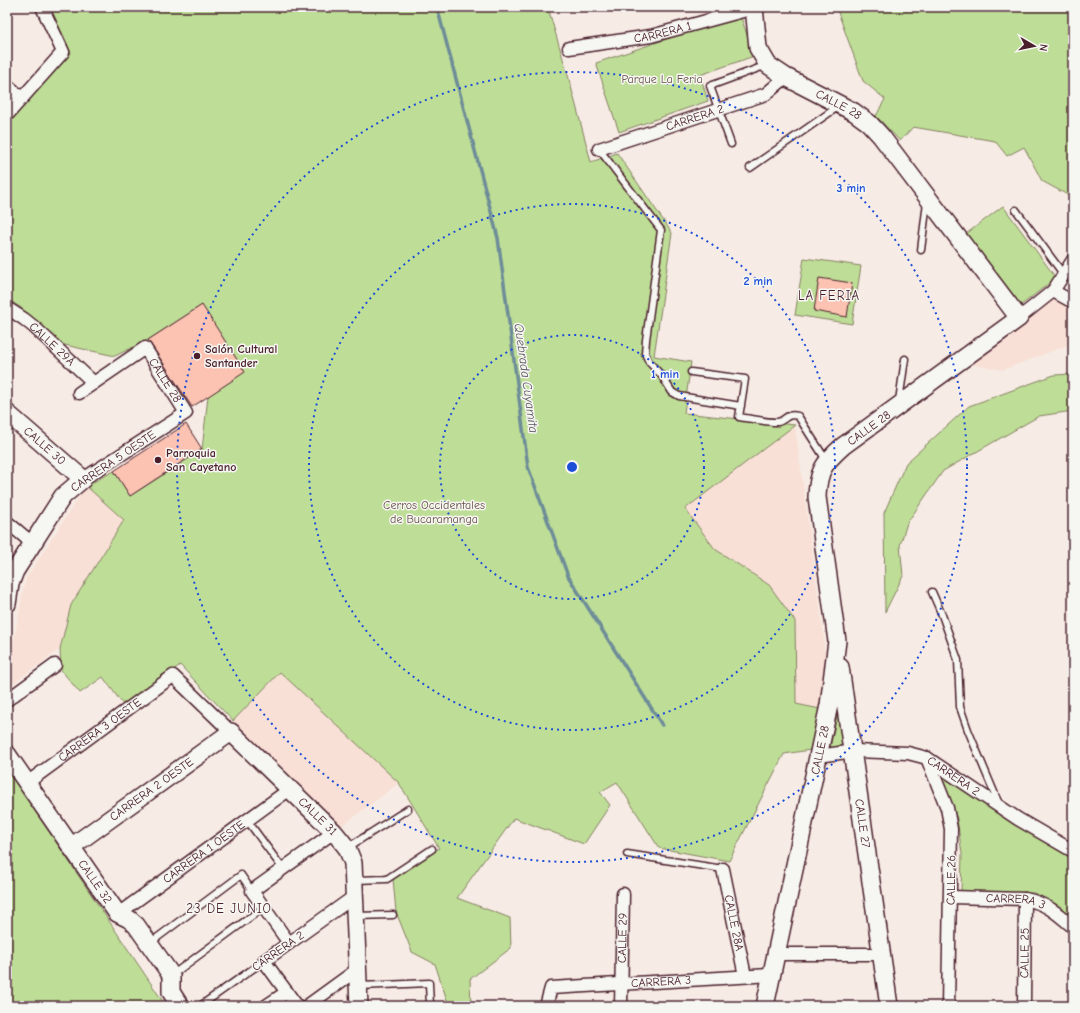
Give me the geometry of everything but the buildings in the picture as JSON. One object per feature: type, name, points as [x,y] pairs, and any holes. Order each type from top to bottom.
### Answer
[{"type":"street","points":[[7,115],[63,52],[42,7]]},
{"type":"street","name":"CARRERA 1","points":[[569,48],[651,36],[754,7]]},
{"type":"street","name":"CALLE 28","points":[[754,7],[758,48],[768,65],[786,77],[841,105],[869,122],[1019,318],[843,446],[827,461],[818,477],[817,497],[837,641],[831,692],[765,1006]]},
{"type":"street","name":"CARRERA 2","points":[[599,149],[766,94],[786,77]]},
{"type":"street","points":[[7,85],[22,98]]},
{"type":"street","points":[[1019,318],[1053,291],[1073,260]]},
{"type":"street","points":[[1053,291],[1073,302]]},
{"type":"street","name":"CALLE 29A","points":[[7,308],[34,327],[94,383]]},
{"type":"street","name":"CALLE 28","points":[[94,383],[145,348],[186,413]]},
{"type":"street","points":[[79,393],[94,383]]},
{"type":"street","name":"CALLE 30","points":[[7,412],[83,479]]},
{"type":"street","name":"CARRERA 5 OESTE","points":[[7,604],[12,577],[59,502],[68,492],[83,479],[186,413]]},
{"type":"street","points":[[7,522],[32,544]]},
{"type":"street","name":"CALLE 27","points":[[837,641],[889,1006]]},
{"type":"street","points":[[7,700],[55,665]]},
{"type":"street","name":"CALLE 31","points":[[173,676],[334,832],[347,848],[353,863],[355,888],[359,1006]]},
{"type":"street","name":"CARRERA 3 OESTE","points":[[27,784],[173,676]]},
{"type":"street","name":"CARRERA 2 OESTE","points":[[71,847],[231,732]]},
{"type":"street","name":"CARRERA 2","points":[[818,756],[853,751],[908,753],[927,758],[1000,808],[1073,851]]},
{"type":"street","name":"CALLE 32","points":[[7,754],[118,914],[129,919],[136,925],[171,976],[172,992],[180,1006]]},
{"type":"street","name":"CALLE 26","points":[[927,758],[947,808],[951,829],[948,1006]]},
{"type":"street","name":"CARRERA 1 OESTE","points":[[118,914],[290,789]]},
{"type":"street","points":[[289,943],[252,891],[334,832]]},
{"type":"street","name":"CALLE 28A","points":[[723,869],[745,976]]},
{"type":"street","name":"CARRERA 2","points":[[264,961],[289,943],[355,888]]},
{"type":"street","name":"CALLE 29","points":[[621,1006],[623,894]]},
{"type":"street","name":"CARRERA 3","points":[[951,897],[1025,899],[1037,902],[1050,908],[1073,927]]},
{"type":"street","name":"CALLE 25","points":[[1024,1006],[1025,899]]},
{"type":"street","points":[[776,954],[882,954]]},
{"type":"street","points":[[264,961],[297,1006]]},
{"type":"street","points":[[307,1006],[358,969]]},
{"type":"street","name":"CARRERA 3","points":[[546,1006],[551,988],[772,975]]},
{"type":"street","points":[[266,1006],[287,992]]},
{"type":"lane","points":[[731,144],[710,86],[768,65]]},
{"type":"lane","points":[[750,168],[841,105]]},
{"type":"lane","points":[[599,149],[661,230],[646,340],[645,353],[649,362],[662,376],[672,392],[679,396],[741,406]]},
{"type":"lane","points":[[921,250],[928,198]]},
{"type":"lane","points":[[1016,210],[1064,275]]},
{"type":"lane","points":[[899,406],[905,359]]},
{"type":"lane","points":[[692,372],[744,379],[740,417],[778,422],[788,415],[798,416],[827,461]]},
{"type":"lane","points":[[932,592],[958,660],[960,707],[1000,808]]},
{"type":"lane","points":[[347,848],[408,809]]},
{"type":"lane","points":[[247,820],[283,869]]},
{"type":"lane","points":[[355,888],[387,880],[432,849]]},
{"type":"lane","points":[[626,854],[723,869]]},
{"type":"lane","points":[[149,944],[241,875],[252,891]]},
{"type":"lane","points":[[171,976],[264,907]]},
{"type":"lane","points":[[356,916],[393,915]]},
{"type":"lane","name":"CARRERA 2","points":[[200,1006],[264,961]]},
{"type":"lane","points":[[358,986],[429,982],[430,1006]]},
{"type":"shaded area","points":[[1054,300],[1073,310],[1073,343],[1003,370],[968,364]]},
{"type":"shaded area","points":[[795,425],[823,629],[826,665],[820,709],[796,704],[795,621],[769,585],[715,549],[685,509]]},
{"type":"shaded area","points":[[86,486],[124,520],[71,605],[60,649],[7,688],[7,680],[26,578]]},
{"type":"shaded area","points":[[280,672],[399,783],[342,826],[233,721]]},
{"type":"green space","name":"Cerros Occidentales de Bucaramanga","points":[[50,7],[551,7],[548,8],[591,162],[617,153],[672,233],[654,356],[691,362],[684,413],[795,425],[685,509],[715,549],[769,585],[795,621],[796,704],[820,709],[810,750],[784,754],[729,861],[659,848],[617,782],[600,792],[610,805],[584,844],[514,818],[457,898],[510,918],[511,948],[470,979],[471,1006],[449,1006],[435,964],[412,952],[396,912],[393,879],[439,848],[399,783],[280,672],[233,721],[180,665],[124,706],[103,677],[80,693],[61,670],[60,649],[71,605],[124,520],[86,486],[114,471],[130,496],[202,450],[208,396],[202,305],[148,340],[115,356],[60,344],[20,307],[7,299],[7,125],[71,53]]},
{"type":"green space","points":[[836,7],[1073,7],[1073,198],[1042,181],[1024,147],[1007,156],[995,141],[913,127],[900,141],[876,116],[885,99],[863,81]]},
{"type":"green space","name":"Parque La Feria","points":[[740,14],[754,56],[700,75],[708,101],[619,132],[596,63]]},
{"type":"green space","points":[[1003,206],[1056,278],[1020,306],[966,234]]},
{"type":"green space","points":[[804,258],[861,266],[852,324],[795,315]]},
{"type":"green space","points":[[1073,374],[1073,411],[1039,416],[943,471],[907,523],[900,545],[903,576],[885,612],[884,513],[906,463],[969,406],[1054,375]]},
{"type":"green space","points":[[838,710],[846,745],[830,748]]},
{"type":"green space","points":[[7,769],[166,1006],[7,1006]]},
{"type":"green space","points":[[940,772],[1073,857],[1073,918],[1061,907],[1034,893],[961,891],[962,854],[957,819]]},
{"type":"waterway","name":"Quebrada Cuyamita","points":[[437,7],[498,238],[528,467],[568,576],[662,725]]},
{"type":"place","name":"Salón Cultural Santander","points":[[197,356]]},
{"type":"place","name":"Parroquia San Cayetano","points":[[158,460]]},
{"type":"district","name":"LA FERIA","points":[[829,295]]},
{"type":"district","name":"23 DE JUNIO","points":[[229,908]]}]
